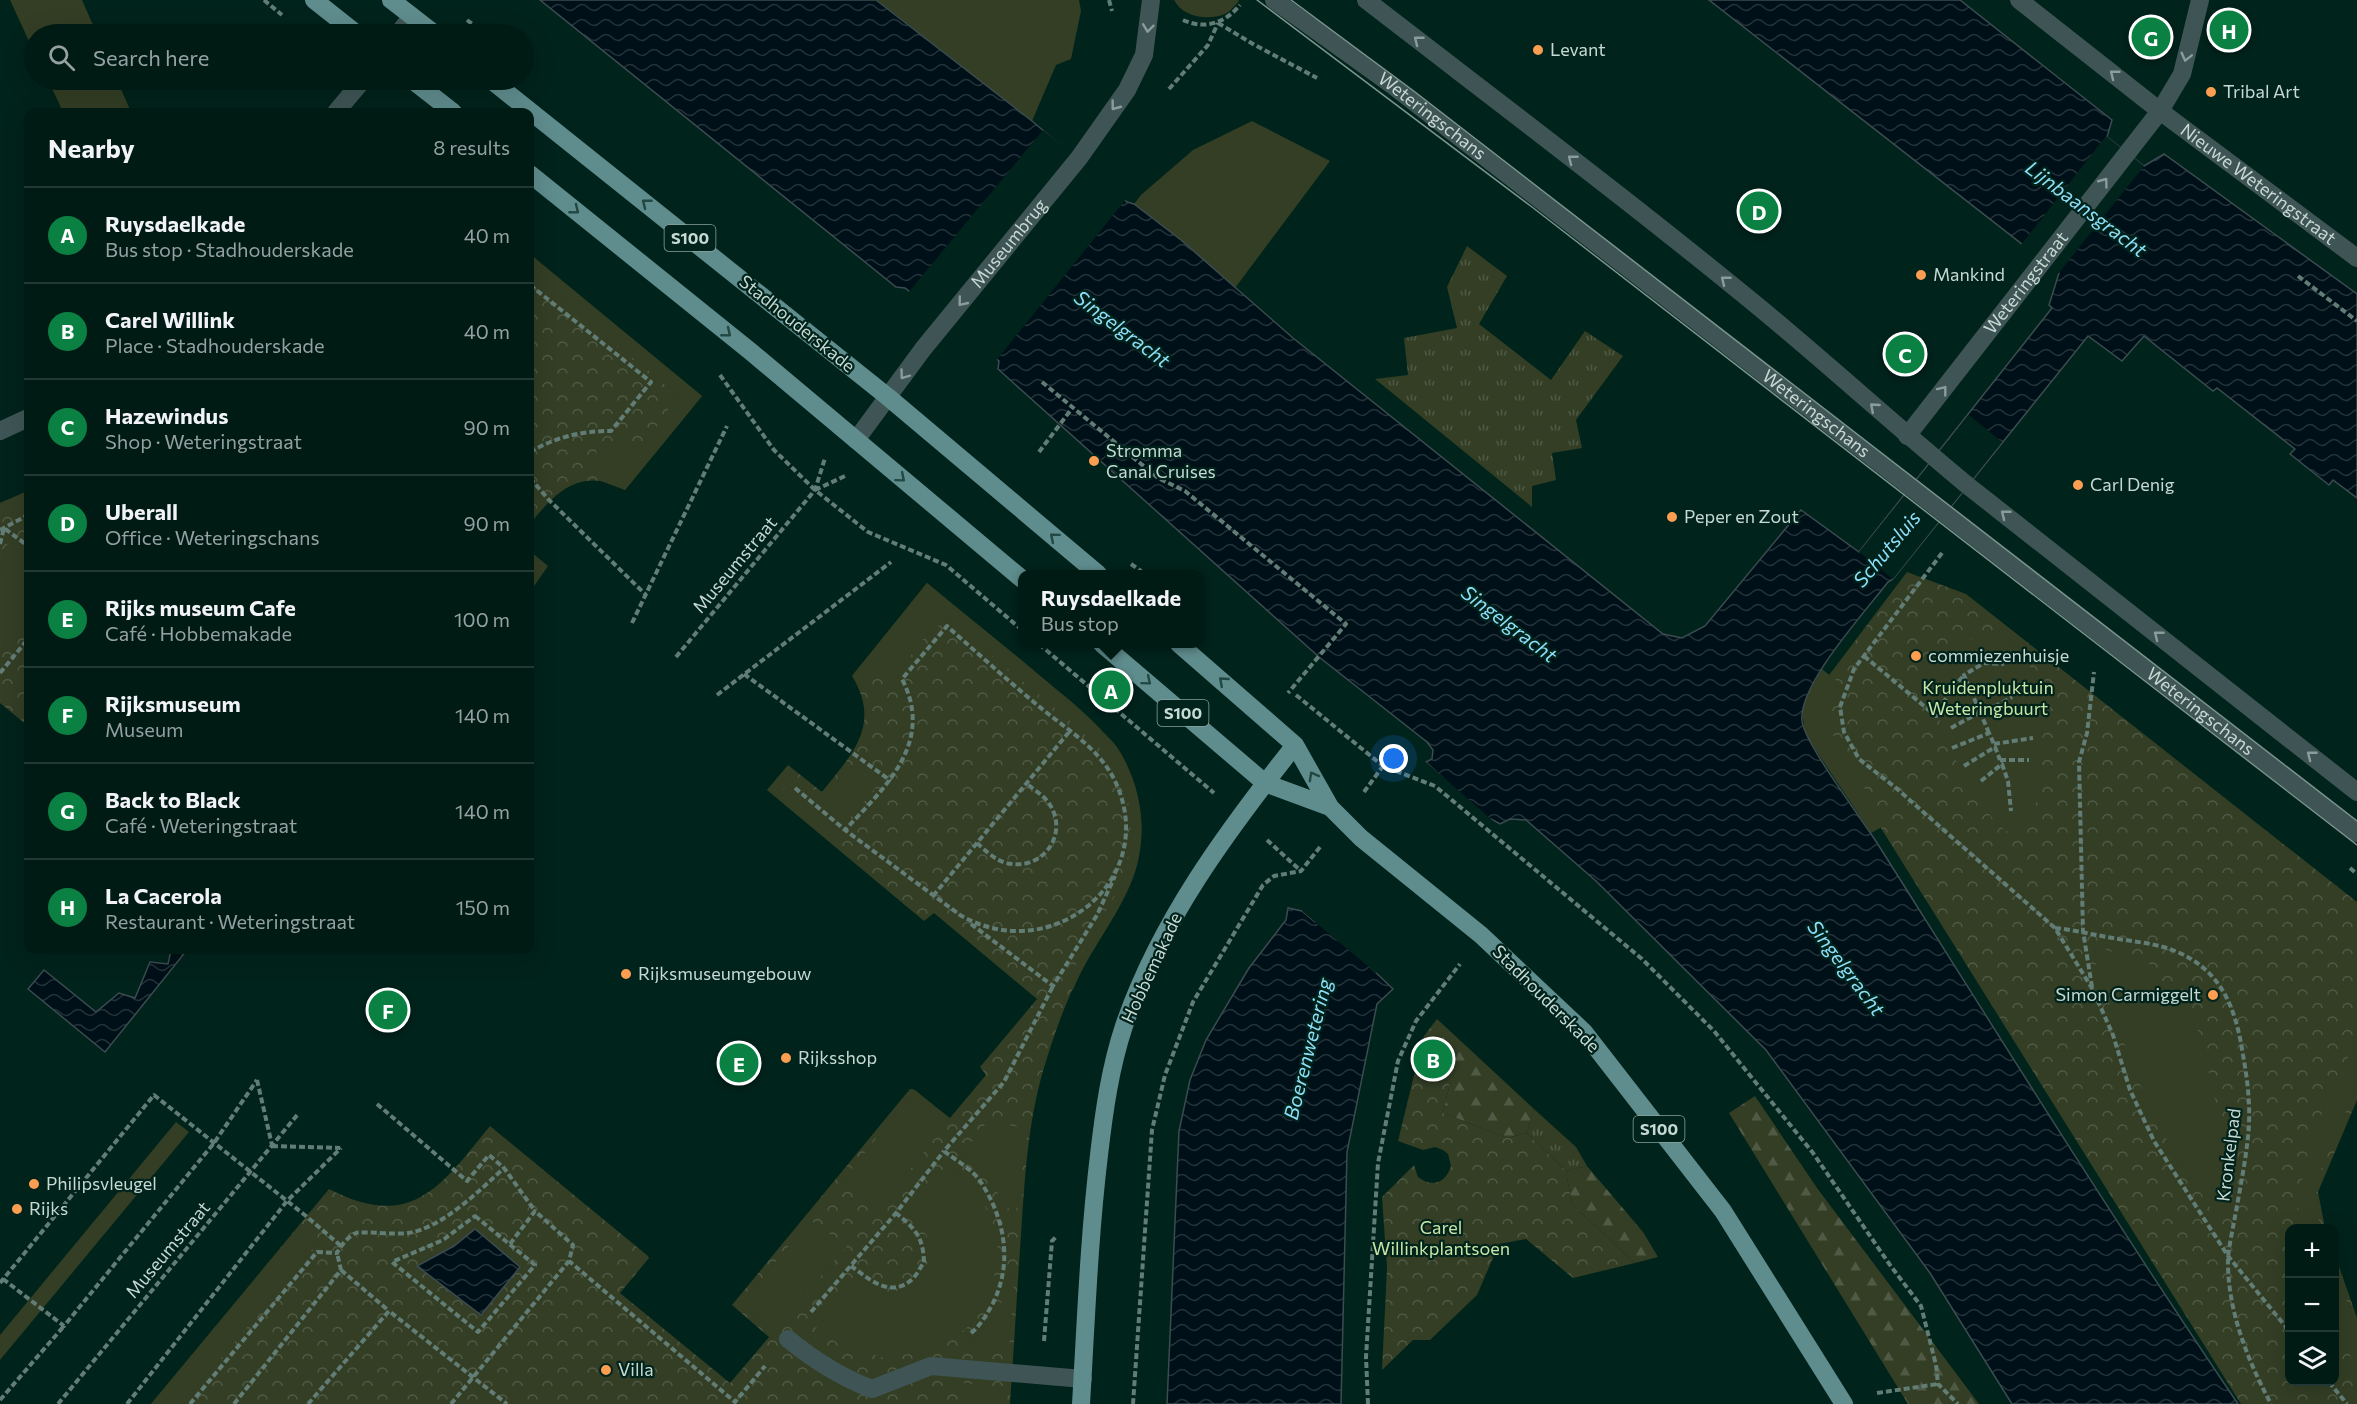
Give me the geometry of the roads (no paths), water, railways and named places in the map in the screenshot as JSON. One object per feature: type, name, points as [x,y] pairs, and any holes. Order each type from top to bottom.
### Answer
[{"type":"main road","points":[[314,0],[344,24]]},
{"type":"main road","points":[[391,0],[422,24]]},
{"type":"main road","points":[[425,90],[448,108]]},
{"type":"main road","name":"Stadhouderskade","points":[[504,90],[526,108]]},
{"type":"main road","name":"Stadhouderskade","points":[[534,114],[888,397],[1093,570]]},
{"type":"main road","name":"S100","points":[[534,177],[741,344],[1018,575]]},
{"type":"main road","name":"Stadhouderskade","points":[[1107,648],[1265,783],[1330,807]]},
{"type":"main road","name":"Stadhouderskade","points":[[1184,648],[1295,745],[1330,807],[1377,850],[1481,935],[1584,1032],[1723,1211],[1837,1402]]},
{"type":"main road","name":"Hobbemakade","points":[[1082,1404],[1094,1197],[1106,1097],[1124,1027],[1149,967],[1200,872],[1239,816],[1295,745]]},
{"type":"street","name":"Museumbrug","points":[[856,440],[940,329],[1078,158],[1127,90],[1144,55],[1151,0]]},
{"type":"street","name":"Weteringschans","points":[[1274,0],[1392,85],[2357,833]]},
{"type":"street","name":"Weteringschans","points":[[1366,0],[1636,209],[1761,309],[1967,485],[2357,792]]},
{"type":"street","points":[[2019,0],[2160,111]]},
{"type":"street","name":"Weteringstraat","points":[[1907,436],[2160,111],[2182,74],[2200,0]]},
{"type":"street","points":[[406,24],[412,16]]},
{"type":"street","points":[[339,108],[355,90]]},
{"type":"street","name":"Nieuwe Weteringstraat","points":[[2160,111],[2357,258]]},
{"type":"street","points":[[0,430],[24,420]]},
{"type":"street","points":[[788,1339],[818,1363],[846,1379],[868,1396],[931,1366],[1083,1378]]},
{"type":"water","points":[[540,0],[876,0],[1032,121],[1127,202],[1134,204],[1181,240],[1293,338],[1663,634],[1682,638],[1705,626],[1801,510],[1859,552],[2052,308],[2049,305],[2059,273],[1709,0],[1960,0],[2112,120],[2107,137],[2144,166],[2164,154],[2357,294],[2357,498],[2333,480],[2329,485],[2290,454],[2295,449],[2217,388],[2213,391],[2144,336],[2122,361],[2088,336],[1835,649],[1811,688],[1804,706],[1802,721],[1805,732],[1823,764],[1879,846],[2101,1196],[2238,1404],[2012,1404],[1930,1273],[1766,1050],[1596,881],[1526,820],[1510,819],[1500,824],[1491,819],[1369,966],[1393,989],[1377,1004],[1347,1152],[1341,1404],[1167,1404],[1179,1131],[1190,1080],[1206,1040],[1249,968],[1286,920],[1288,908],[1302,911],[1315,922],[1442,777],[1426,762],[1432,759],[1433,750],[1427,742],[1319,657],[998,369],[999,361],[905,288],[896,287]]},
{"type":"water","points":[[170,954],[184,954],[105,1052],[28,989],[44,970],[96,1012],[119,993],[135,998],[150,962],[168,964]]},
{"type":"water","points":[[475,1229],[520,1267],[481,1315],[417,1266],[454,1246]]},
{"type":"tram line","points":[[1257,0],[1532,207],[2357,845]]},
{"type":"tram line","points":[[1291,0],[1415,92],[2357,821]]},
{"type":"place","name":"La Cacerola","points":[[2229,30]]},
{"type":"place","name":"Back to Black","points":[[2151,37]]},
{"type":"place","name":"Levant","points":[[1538,50]]},
{"type":"place","name":"Tribal Art","points":[[2211,92]]},
{"type":"place","name":"Uberall","points":[[1759,211]]},
{"type":"place","name":"Mankind","points":[[1921,275]]},
{"type":"place","name":"Hazewindus","points":[[1905,354]]},
{"type":"place","name":"Stromma Canal Cruises","points":[[1094,461]]},
{"type":"place","name":"Carl Denig","points":[[2078,485]]},
{"type":"place","name":"Peper en Zout","points":[[1672,517]]},
{"type":"place","name":"commiezenhuisje","points":[[1916,656]]},
{"type":"place","name":"Ruysdaelkade","points":[[1111,690]]},
{"type":"place","name":"Rijksmuseumgebouw","points":[[626,974]]},
{"type":"place","name":"Simon Carmiggelt","points":[[2213,995]]},
{"type":"place","name":"Rijksmuseum","points":[[388,1010]]},
{"type":"place","name":"Rijksshop","points":[[786,1058]]},
{"type":"place","name":"Carel Willink","points":[[1433,1059]]},
{"type":"place","name":"Rijks museum Cafe","points":[[739,1063]]},
{"type":"place","name":"Philipsvleugel","points":[[34,1184]]},
{"type":"place","name":"Rijks","points":[[17,1209]]},
{"type":"place","name":"Villa","points":[[606,1370]]},
{"type":"water label","name":"Lijnbaansgracht","points":[[2086,209]]},
{"type":"water label","name":"Singelgracht","points":[[1122,329]]},
{"type":"water label","name":"Schutsluis","points":[[1887,549]]},
{"type":"water label","name":"Singelgracht","points":[[1509,624]]},
{"type":"water label","name":"Singelgracht","points":[[1846,968]]},
{"type":"water label","name":"Boerenwetering","points":[[1308,1049]]},
{"type":"park label","name":"Kruidenpluktuin Weteringbuurt","points":[[1988,698]]},
{"type":"park label","name":"Carel Willinkplantsoen","points":[[1441,1238]]}]
